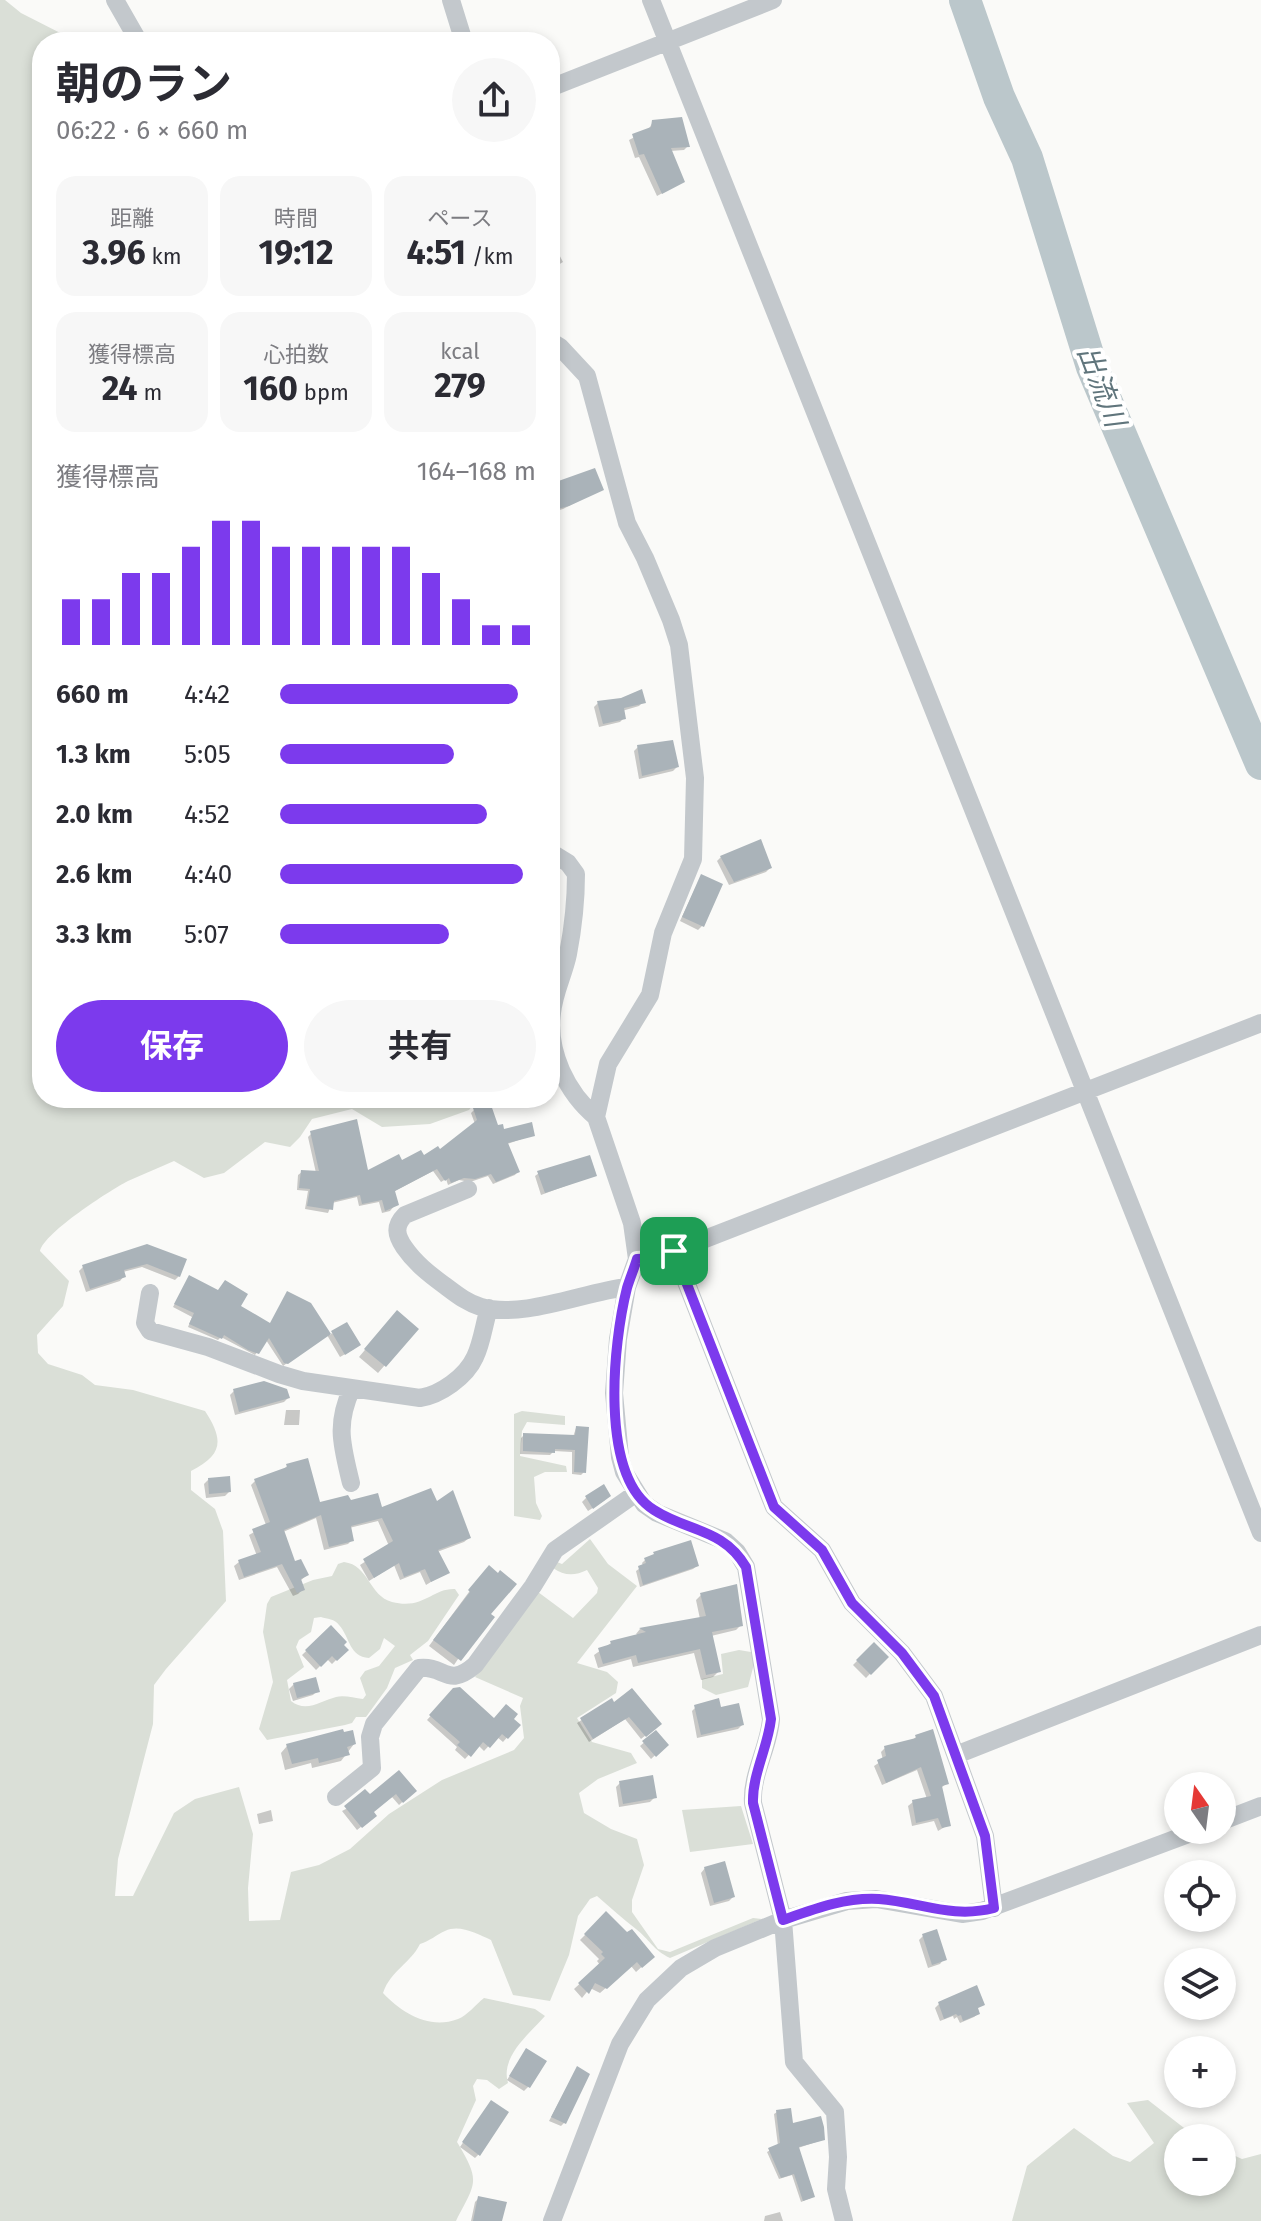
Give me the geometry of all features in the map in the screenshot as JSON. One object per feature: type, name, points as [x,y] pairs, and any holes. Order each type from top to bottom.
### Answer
[{"type":"street","points":[[115,0],[133,32]]},
{"type":"street","points":[[451,0],[461,32]]},
{"type":"street","points":[[651,0],[1261,1533]]},
{"type":"street","points":[[560,84],[773,0]]},
{"type":"street","points":[[560,347],[587,376],[627,523],[645,558],[679,645],[695,778],[693,859],[663,933],[650,995],[608,1064],[596,1117]]},
{"type":"street","points":[[560,858],[576,874],[569,944],[560,980]]},
{"type":"street","points":[[637,1259],[654,1258],[674,1251],[1261,1023]]},
{"type":"street","points":[[560,1063],[581,1102],[596,1117],[632,1223],[637,1259],[627,1287],[618,1339],[614,1393],[624,1472],[635,1494],[657,1513],[725,1541],[737,1552],[746,1567],[771,1719],[753,1803],[783,1920],[794,2062],[835,2112],[838,2157],[836,2189],[844,2221]]},
{"type":"street","points":[[468,1189],[405,1215],[398,1222],[397,1230],[406,1250],[421,1267],[464,1299],[489,1308],[517,1309],[627,1287]]},
{"type":"street","points":[[674,1251],[774,1507],[822,1550],[852,1603],[902,1653],[934,1696],[985,1836],[994,1908]]},
{"type":"street","points":[[150,1293],[145,1323],[150,1331],[227,1353],[279,1374],[420,1398],[438,1392],[460,1376],[475,1358],[489,1308]]},
{"type":"street","points":[[351,1483],[340,1427],[344,1405],[352,1388]]},
{"type":"street","points":[[336,1797],[372,1768],[370,1737],[374,1724],[419,1668],[427,1667],[456,1676],[467,1672],[533,1586],[555,1550],[635,1494]]},
{"type":"street","points":[[956,1755],[1261,1635]]},
{"type":"street","points":[[1236,1816],[1261,1806]]},
{"type":"street","points":[[552,2221],[620,2044],[647,2000],[681,1968],[715,1948],[821,1907],[861,1900],[898,1901],[962,1914],[994,1908],[1164,1843]]},
{"type":"shaded area","points":[[0,0],[5,0],[21,13],[58,32],[32,32],[32,1108],[471,1108],[430,1124],[382,1127],[352,1109],[312,1119],[290,1147],[265,1142],[224,1173],[204,1178],[174,1161],[128,1181],[93,1203],[53,1233],[40,1251],[69,1281],[63,1306],[37,1335],[38,1353],[48,1364],[82,1375],[95,1385],[133,1390],[205,1411],[217,1439],[215,1453],[191,1471],[191,1490],[215,1509],[223,1531],[226,1601],[154,1685],[153,1724],[118,1859],[115,1896],[133,1896],[174,1813],[195,1799],[239,1787],[253,1834],[248,1888],[249,1921],[280,1920],[291,1872],[319,1865],[350,1849],[389,1814],[442,1780],[514,1750],[524,1738],[520,1706],[523,1698],[475,1677],[538,1592],[573,1618],[597,1593],[598,1588],[587,1570],[570,1574],[553,1568],[557,1562],[562,1564],[590,1539],[608,1564],[637,1586],[577,1663],[607,1672],[618,1682],[616,1693],[577,1718],[592,1742],[631,1753],[637,1763],[598,1779],[579,1793],[584,1813],[611,1829],[637,1839],[644,1865],[632,1900],[632,1912],[658,1949],[670,1952],[753,1918],[762,1919],[670,1958],[659,1952],[597,1896],[590,1899],[578,1916],[569,1955],[550,2001],[513,1995],[491,1940],[480,1935],[451,1929],[420,1944],[391,1978],[383,1993],[407,2013],[427,2021],[447,2022],[468,2013],[484,1998],[535,2009],[545,2016],[512,2055],[508,2064],[508,2083],[499,2089],[487,2080],[477,2079],[473,2086],[476,2100],[457,2142],[470,2166],[473,2182],[456,2221],[0,2221]]},
{"type":"shaded area","points":[[522,1411],[565,1416],[565,1425],[527,1422],[522,1431],[520,1456],[566,1466],[567,1472],[545,1472],[534,1477],[536,1503],[542,1516],[540,1520],[514,1516],[514,1414]]},
{"type":"shaded area","points":[[338,1564],[352,1564],[364,1574],[378,1594],[392,1602],[412,1603],[455,1589],[459,1595],[428,1641],[410,1655],[413,1660],[395,1668],[387,1688],[366,1717],[356,1717],[352,1723],[345,1725],[267,1740],[259,1729],[273,1682],[263,1632],[267,1604],[271,1597],[313,1580],[332,1576]],"holes":[[[321,1617],[337,1623],[362,1657],[369,1658],[380,1649],[384,1638],[395,1646],[379,1666],[365,1671],[360,1678],[366,1695],[363,1699],[339,1696],[302,1706],[291,1701],[287,1680],[304,1667],[296,1647],[299,1640],[311,1632],[314,1618]]]},
{"type":"shaded area","points":[[739,1650],[751,1652],[754,1664],[748,1687],[716,1695],[702,1688],[702,1679],[723,1674],[721,1654]]},
{"type":"shaded area","points":[[741,1806],[753,1844],[690,1852],[682,1810]]},
{"type":"shaded area","points":[[1148,2100],[1179,2124],[1164,2124],[1164,2196],[1236,2196],[1236,2156],[1242,2159],[1261,2154],[1261,2221],[1012,2221],[1027,2166],[1074,2128],[1113,2156],[1130,2162],[1154,2143],[1127,2103]]},
{"type":"building","points":[[682,117],[690,147],[671,148],[685,182],[662,194],[644,154],[639,155],[632,134],[651,127],[652,120]]},
{"type":"building","points":[[595,468],[604,490],[560,508],[560,480]]},
{"type":"building","points":[[642,689],[646,703],[624,708],[626,719],[603,724],[597,701],[621,698]]},
{"type":"building","points":[[673,740],[679,767],[642,776],[637,745]]},
{"type":"building","points":[[761,839],[772,868],[734,882],[720,856]]},
{"type":"building","points":[[701,874],[723,884],[704,927],[682,917]]},
{"type":"building","points":[[473,1108],[492,1108],[498,1125],[503,1124],[504,1129],[532,1122],[535,1136],[508,1143],[520,1172],[496,1182],[491,1174],[451,1183],[449,1178],[445,1181],[437,1169],[395,1191],[399,1205],[385,1211],[382,1200],[362,1204],[360,1195],[334,1201],[333,1210],[307,1206],[310,1189],[299,1188],[301,1170],[319,1171],[310,1131],[357,1119],[368,1170],[399,1154],[402,1160],[421,1150],[424,1155],[438,1146],[440,1149],[477,1120]]},
{"type":"building","points":[[590,1155],[597,1176],[545,1193],[537,1171]]},
{"type":"building","points":[[147,1244],[187,1259],[180,1277],[147,1264],[124,1270],[126,1277],[90,1289],[82,1265]]},
{"type":"building","points":[[189,1275],[218,1290],[225,1280],[248,1294],[241,1306],[270,1323],[287,1291],[311,1303],[331,1334],[288,1364],[284,1363],[269,1338],[259,1354],[248,1350],[224,1335],[222,1339],[189,1324],[194,1313],[174,1304]]},
{"type":"building","points":[[397,1310],[419,1329],[386,1367],[364,1349]]},
{"type":"building","points":[[347,1322],[361,1345],[345,1355],[331,1331]]},
{"type":"building","points":[[264,1381],[287,1389],[290,1398],[239,1412],[233,1389]]},
{"type":"building","points":[[576,1426],[589,1427],[586,1473],[574,1472],[575,1450],[555,1449],[555,1453],[523,1451],[523,1433],[575,1435]]},
{"type":"building","points":[[308,1458],[320,1502],[348,1495],[351,1500],[378,1493],[382,1507],[431,1488],[437,1501],[453,1490],[471,1538],[438,1550],[450,1573],[431,1582],[425,1569],[404,1577],[399,1563],[374,1578],[363,1559],[393,1541],[382,1518],[351,1526],[354,1541],[329,1547],[321,1515],[284,1530],[295,1561],[301,1559],[309,1575],[301,1579],[305,1590],[297,1593],[282,1564],[244,1577],[238,1560],[261,1552],[252,1529],[270,1522],[254,1479]]},
{"type":"building","points":[[230,1476],[231,1492],[209,1494],[208,1478]]},
{"type":"building","points":[[604,1484],[611,1496],[593,1509],[585,1496]]},
{"type":"building","points":[[691,1540],[699,1566],[643,1585],[638,1566],[646,1563],[644,1558]]},
{"type":"building","points":[[489,1565],[517,1584],[491,1614],[495,1617],[461,1661],[433,1640]]},
{"type":"building","points":[[737,1584],[743,1626],[712,1632],[721,1672],[706,1675],[700,1649],[638,1663],[636,1655],[603,1664],[598,1648],[611,1644],[610,1641],[646,1632],[639,1628],[706,1616],[700,1593]]},
{"type":"building","points":[[331,1625],[347,1642],[344,1645],[349,1650],[337,1661],[332,1656],[321,1667],[305,1650]]},
{"type":"building","points":[[874,1642],[889,1657],[871,1675],[856,1660]]},
{"type":"building","points":[[316,1677],[320,1692],[297,1698],[293,1683]]},
{"type":"building","points":[[460,1687],[494,1718],[506,1704],[518,1714],[514,1719],[521,1725],[508,1739],[502,1734],[490,1748],[483,1742],[471,1757],[457,1745],[460,1742],[429,1715],[453,1688]]},
{"type":"building","points":[[632,1688],[662,1724],[646,1737],[629,1717],[593,1739],[580,1718],[612,1698],[614,1702]]},
{"type":"building","points":[[719,1698],[721,1707],[739,1703],[744,1725],[701,1735],[694,1705]]},
{"type":"building","points":[[343,1729],[344,1732],[353,1730],[356,1744],[347,1747],[350,1755],[319,1763],[318,1758],[292,1764],[286,1744]]},
{"type":"building","points":[[933,1729],[949,1784],[942,1786],[951,1826],[942,1828],[938,1818],[916,1823],[912,1800],[931,1796],[921,1767],[886,1783],[877,1760],[886,1756],[884,1746],[916,1738],[915,1735]]},
{"type":"building","points":[[656,1730],[669,1745],[656,1757],[642,1741]]},
{"type":"building","points":[[399,1770],[417,1791],[403,1803],[396,1794],[374,1812],[377,1816],[362,1828],[344,1806],[365,1789],[370,1794]]},
{"type":"building","points":[[653,1775],[657,1798],[623,1804],[619,1781]]},
{"type":"building","points":[[725,1861],[735,1897],[714,1903],[704,1867]]},
{"type":"building","points":[[606,1911],[627,1932],[632,1929],[655,1957],[642,1968],[637,1962],[607,1989],[595,1983],[589,1994],[578,1983],[605,1958],[601,1954],[603,1952],[584,1934]]},
{"type":"building","points":[[937,1929],[947,1960],[932,1965],[922,1934]]},
{"type":"building","points":[[977,1985],[985,2005],[978,2008],[980,2014],[963,2021],[961,2015],[956,2014],[944,2019],[938,2002]]},
{"type":"building","points":[[526,2048],[547,2061],[530,2088],[509,2076]]},
{"type":"building","points":[[577,2066],[590,2074],[566,2124],[551,2117]]},
{"type":"building","points":[[491,2100],[509,2112],[480,2156],[462,2142]]},
{"type":"building","points":[[791,2108],[793,2123],[821,2116],[824,2127],[825,2140],[799,2147],[815,2197],[803,2201],[794,2174],[781,2178],[768,2148],[780,2143],[776,2110]]},
{"type":"building","points":[[478,2196],[507,2202],[502,2221],[473,2221]]},
{"type":"waterway","name":"出流川","points":[[965,0],[999,97],[1027,158],[1092,367],[1261,764]]},
{"type":"route","points":[[674,1251],[774,1507],[822,1550],[852,1603],[902,1653],[934,1696],[985,1836],[994,1908],[962,1914],[876,1899],[847,1901],[783,1920],[753,1803],[771,1719],[746,1567],[737,1552],[725,1541],[657,1513],[644,1504],[635,1494],[620,1457],[614,1393],[618,1339],[627,1287],[637,1259],[654,1258],[674,1251]]}]
